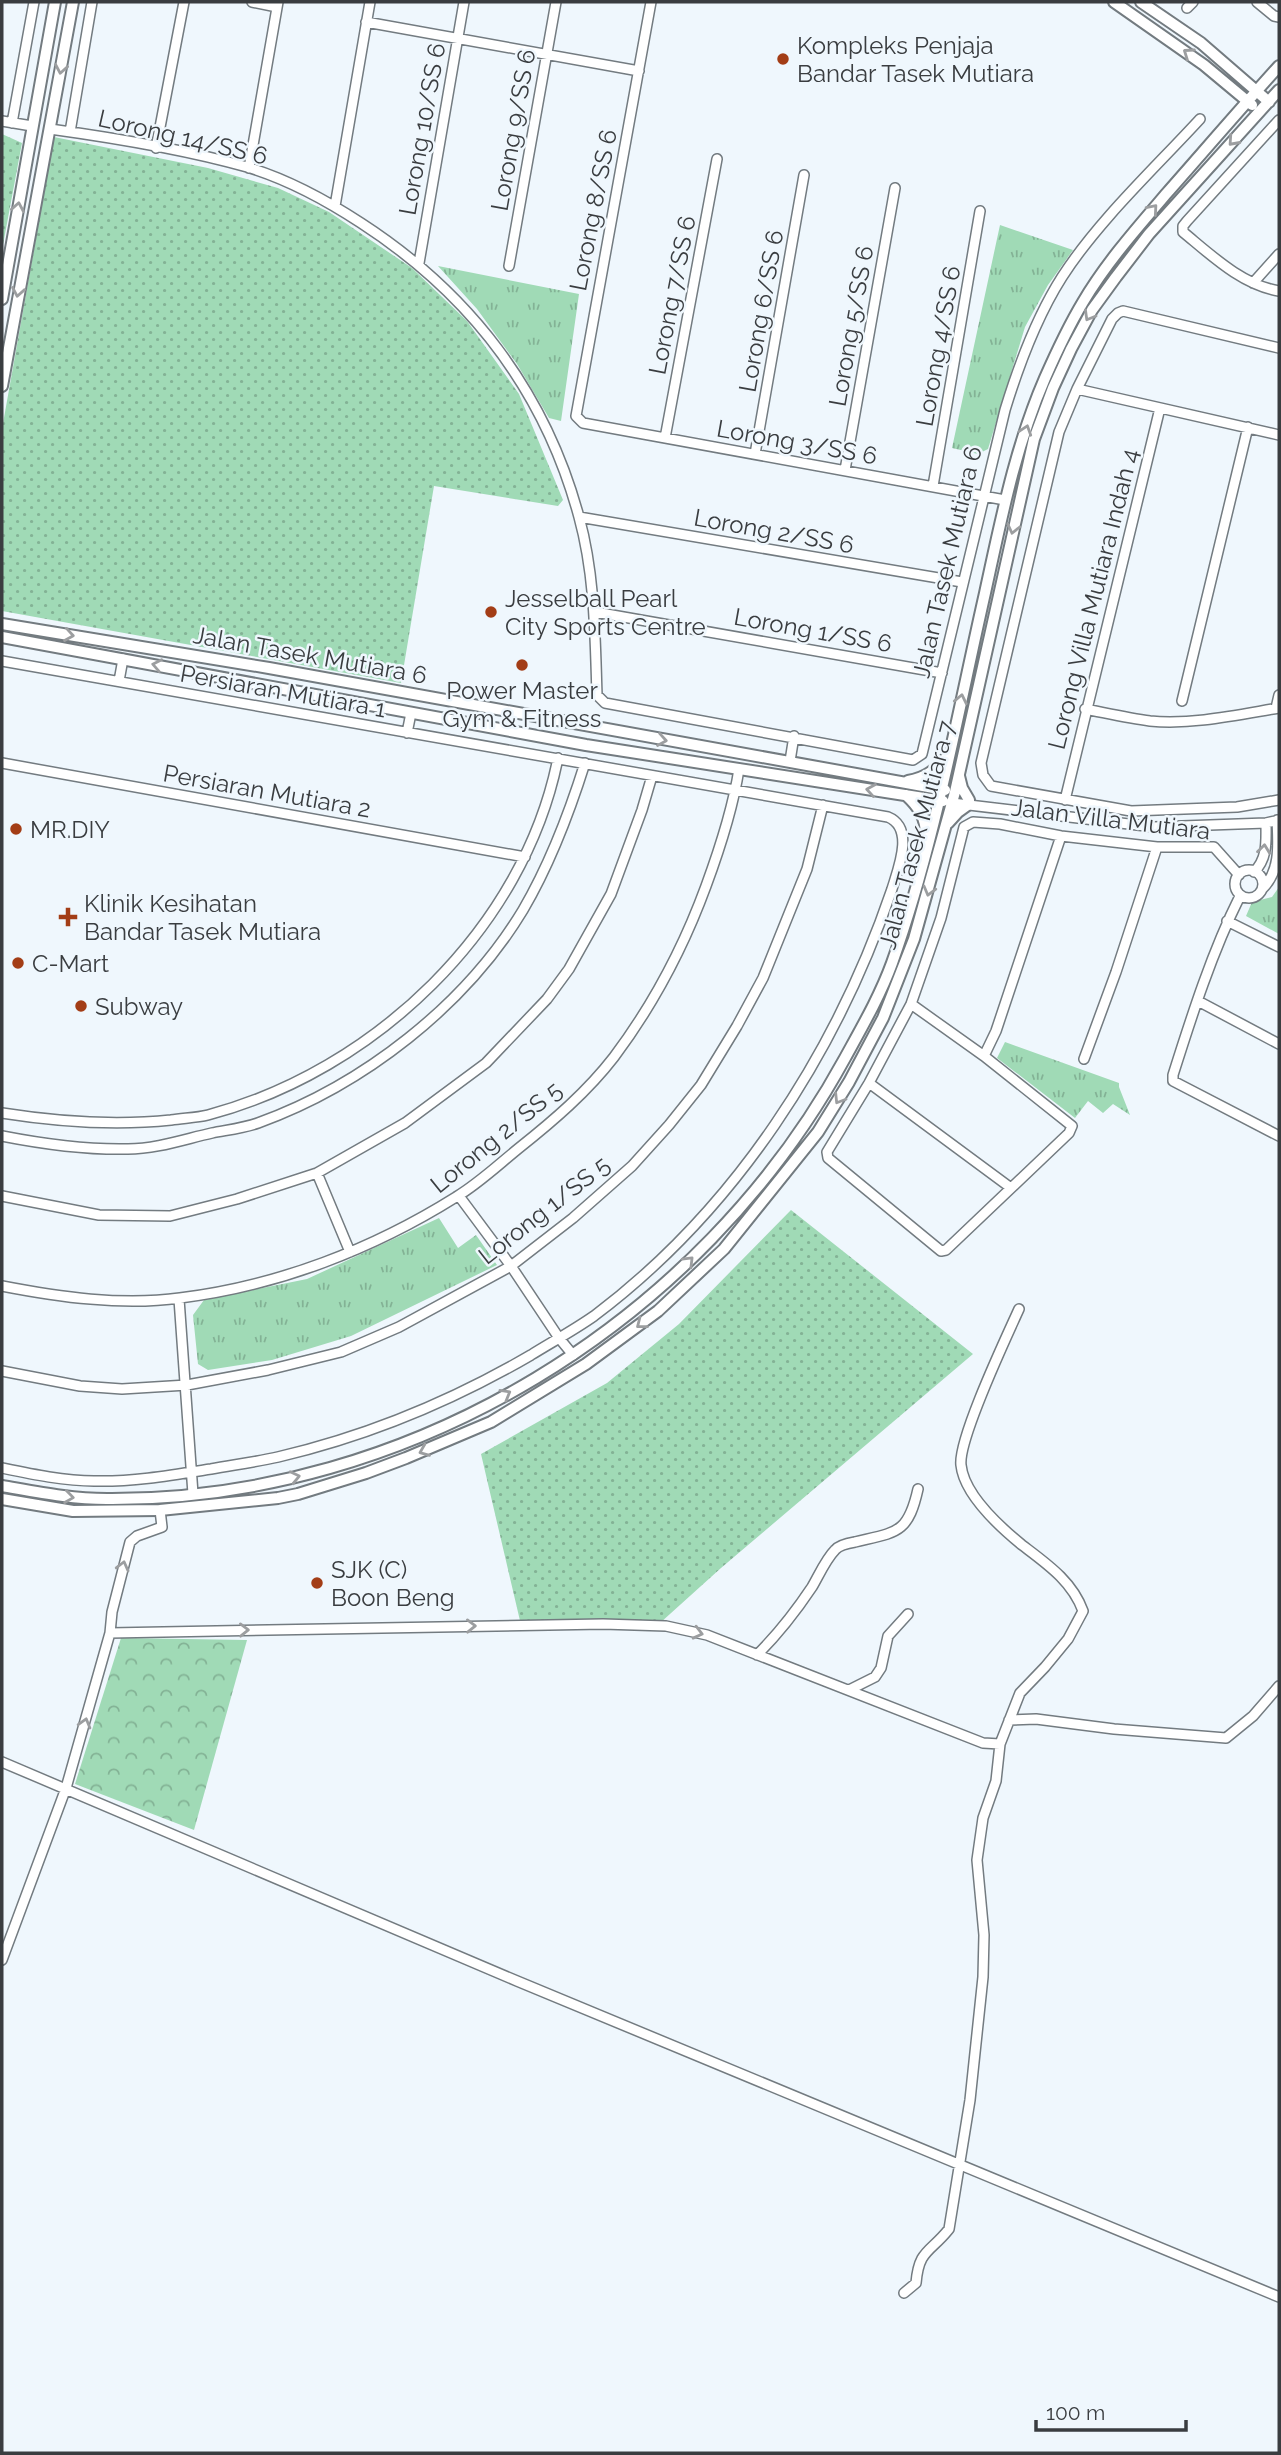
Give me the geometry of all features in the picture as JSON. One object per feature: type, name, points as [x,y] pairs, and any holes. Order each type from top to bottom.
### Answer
[{"type":"street","points":[[32,126],[7,122],[34,2]]},
{"type":"street","points":[[2,299],[55,2]]},
{"type":"street","points":[[2,386],[73,2]]},
{"type":"street","points":[[70,132],[92,2]]},
{"type":"street","points":[[156,148],[184,2]]},
{"type":"street","points":[[249,168],[278,4],[252,2]]},
{"type":"street","points":[[335,206],[370,2]]},
{"type":"street","name":"Lorong 10/SS 6","points":[[419,263],[464,2]]},
{"type":"street","name":"Lorong 9/SS 6","points":[[509,266],[556,2]]},
{"type":"street","name":"Lorong 8/SS 6","points":[[583,423],[576,416],[651,2]]},
{"type":"street","points":[[1114,2],[1204,65],[1259,112]]},
{"type":"street","points":[[1142,2],[1201,43],[1269,102]]},
{"type":"street","points":[[1257,2],[1279,17]]},
{"type":"street","points":[[366,22],[639,71]]},
{"type":"street","points":[[1247,100],[1279,66]]},
{"type":"street","name":"Jalan Tasek Mutiara 7","points":[[2,1499],[74,1511],[160,1510],[298,1494],[407,1458],[491,1422],[586,1364],[659,1311],[724,1249],[818,1132],[849,1082],[883,1018],[906,960],[925,905],[954,798],[1034,439],[1053,388],[1092,310],[1116,277],[1149,234],[1279,90]]},
{"type":"street","name":"Jalan Tasek Mutiara 6","points":[[940,795],[1005,500],[1026,427],[1043,383],[1082,304],[1110,261],[1247,100]]},
{"type":"street","name":"Jalan Tasek Mutiara 6","points":[[605,703],[913,760],[922,754],[1004,410],[1019,363],[1062,277],[1091,238],[1200,119]]},
{"type":"street","points":[[1279,120],[1183,226],[1183,232],[1213,257],[1253,284],[1279,291]]},
{"type":"street","name":"Lorong 14/SS 6","points":[[50,129],[249,168],[289,183],[335,206],[419,263],[470,313],[537,410],[563,469],[579,517],[590,567],[595,611],[597,695],[605,703]]},
{"type":"street","name":"Lorong 7/SS 6","points":[[665,438],[717,159]]},
{"type":"street","name":"Lorong 6/SS 6","points":[[755,454],[804,175]]},
{"type":"street","name":"Lorong 5/SS 6","points":[[845,470],[895,188]]},
{"type":"street","name":"Lorong 4/SS 6","points":[[933,486],[980,211]]},
{"type":"street","points":[[1253,284],[1279,254]]},
{"type":"street","points":[[8,265],[23,266]]},
{"type":"street","points":[[1279,348],[1123,311],[1118,313],[1077,389],[1059,432],[981,763],[983,775],[991,786],[1131,811],[1237,807],[1279,800]]},
{"type":"street","points":[[1077,389],[1279,435]]},
{"type":"street","name":"Lorong Villa Mutiara Indah 4","points":[[1065,800],[1160,408]]},
{"type":"street","name":"Lorong 3/SS 6","points":[[583,423],[1005,500]]},
{"type":"street","points":[[1182,701],[1248,427]]},
{"type":"street","name":"Lorong 2/SS 6","points":[[579,517],[962,582]]},
{"type":"street","name":"Lorong 1/SS 6","points":[[595,611],[942,673]]},
{"type":"street","name":"Jalan Tasek Mutiara 6","points":[[2,624],[270,668],[594,729],[790,761],[902,782],[954,798]]},
{"type":"street","name":"Jalan Tasek Mutiara 6","points":[[2,637],[586,745],[906,795],[940,795]]},
{"type":"street","points":[[119,681],[123,659]]},
{"type":"street","name":"Persiaran Mutiara 1","points":[[2,662],[558,758]]},
{"type":"street","points":[[266,686],[270,668]]},
{"type":"street","points":[[1085,709],[1151,721],[1180,721],[1278,708],[1279,695]]},
{"type":"street","points":[[407,733],[411,713]]},
{"type":"street","points":[[790,761],[794,736]]},
{"type":"street","points":[[902,782],[919,779],[933,772],[949,754]]},
{"type":"street","points":[[2,1113],[90,1124],[134,1124],[205,1115],[261,1098],[327,1065],[383,1028],[421,996],[463,952],[497,904],[525,857],[548,802],[558,758]]},
{"type":"street","name":"Jalan Tasek Mutiara 7","points":[[2,1468],[91,1481],[130,1480],[193,1472],[278,1457],[383,1426],[441,1403],[502,1372],[593,1317],[637,1281],[715,1203],[747,1163],[803,1082],[873,945],[898,870],[903,841],[902,829],[897,820],[888,817],[558,758]]},
{"type":"street","name":"Persiaran Mutiara 2","points":[[2,763],[525,857]]},
{"type":"street","points":[[2,1136],[37,1143],[131,1150],[257,1123],[328,1093],[387,1055],[436,1015],[485,962],[522,911],[547,863],[575,796],[585,763]]},
{"type":"street","name":"Lorong 2/SS 5","points":[[2,1286],[94,1300],[179,1298],[306,1270],[402,1228],[459,1196],[540,1131],[585,1090],[637,1024],[695,917],[715,863],[736,790],[739,769]]},
{"type":"street","points":[[959,774],[962,788],[972,803]]},
{"type":"street","points":[[2,1196],[99,1215],[170,1216],[237,1199],[317,1173],[405,1123],[486,1063],[547,999],[586,942],[611,894],[652,776]]},
{"type":"street","points":[[906,795],[923,816],[927,845]]},
{"type":"street","name":"Jalan Tasek Mutiara 7","points":[[2,1486],[74,1498],[109,1500],[193,1494],[295,1478],[400,1446],[450,1425],[573,1355],[662,1289],[750,1198],[826,1094],[890,969],[914,896],[940,795]]},
{"type":"street","points":[[954,798],[1071,819],[1154,828],[1278,820],[1276,865],[1268,882],[1254,897],[1240,896]]},
{"type":"street","points":[[946,825],[958,812],[972,803]]},
{"type":"street","name":"Lorong 1/SS 5","points":[[2,1371],[80,1386],[122,1390],[187,1385],[268,1370],[341,1352],[399,1327],[511,1266],[573,1218],[632,1166],[701,1085],[763,978],[807,869],[823,804]]},
{"type":"street","points":[[1254,872],[1264,858],[1266,822]]},
{"type":"street","name":"Jalan Villa Mutiara","points":[[911,1004],[941,918],[967,824],[1000,824],[1060,835],[1157,847],[1214,848],[1239,875]]},
{"type":"street","points":[[985,1056],[996,1031],[1060,835]]},
{"type":"street","points":[[1084,1059],[1157,847]]},
{"type":"street","points":[[1263,888],[1262,880],[1254,872],[1246,871],[1239,875],[1236,884],[1240,896],[1227,921],[1198,1001],[1173,1081],[1279,1136]]},
{"type":"street","points":[[1227,921],[1279,947]]},
{"type":"street","points":[[1198,1001],[1279,1044]]},
{"type":"street","points":[[911,1004],[985,1056],[1072,1126],[1069,1133],[946,1250],[941,1251],[828,1158],[829,1146],[869,1083],[911,1004]]},
{"type":"street","points":[[869,1083],[1011,1188]]},
{"type":"street","points":[[317,1173],[350,1252]]},
{"type":"street","points":[[459,1196],[573,1355]]},
{"type":"street","points":[[179,1298],[193,1494]]},
{"type":"street","points":[[904,2293],[916,2283],[923,2254],[936,2245],[949,2229],[970,2100],[983,1977],[984,1935],[977,1860],[983,1818],[996,1781],[1000,1744],[1020,1693],[1068,1639],[1083,1611],[1077,1594],[1058,1573],[1000,1527],[971,1491],[961,1465],[965,1440],[1019,1308]]},
{"type":"street","points":[[757,1655],[797,1609],[836,1548],[891,1534],[906,1524],[913,1511],[918,1489]]},
{"type":"street","points":[[2,1960],[66,1788],[110,1633],[112,1612],[130,1542],[137,1536],[162,1527],[160,1510]]},
{"type":"street","points":[[849,1690],[875,1677],[881,1668],[888,1636],[908,1614]]},
{"type":"street","points":[[110,1633],[626,1623],[666,1626],[707,1635],[983,1743],[1000,1744]]},
{"type":"street","points":[[1009,1720],[1036,1719],[1114,1729],[1226,1738],[1253,1716],[1279,1686]]},
{"type":"street","points":[[2,1762],[517,1981],[1279,2297]]},
{"type":"green space","points":[[2,134],[22,143],[2,250]]},
{"type":"green space","points":[[54,137],[208,168],[278,188],[329,212],[412,268],[467,321],[519,394],[563,500],[558,506],[434,486],[401,683],[2,611],[2,429]]},
{"type":"green space","points":[[1000,225],[1073,250],[1048,285],[1025,327],[988,449],[978,454],[952,448]]},
{"type":"green space","points":[[438,266],[579,294],[561,421],[549,418],[517,364],[477,309]]},
{"type":"green space","points":[[1279,887],[1279,934],[1246,916],[1252,902],[1272,897]]},
{"type":"green space","points":[[1005,1042],[1119,1083],[1130,1115],[1113,1104],[1103,1113],[1088,1101],[1075,1118],[997,1058]]},
{"type":"green space","points":[[791,1210],[973,1354],[660,1623],[521,1625],[481,1454],[607,1383],[679,1324]]},
{"type":"green space","points":[[439,1218],[458,1248],[476,1235],[497,1265],[351,1336],[272,1360],[208,1370],[198,1364],[193,1315],[204,1300],[307,1279]]},
{"type":"green space","points":[[121,1638],[247,1640],[194,1830],[75,1784]]},
{"type":"place","name":"Kompleks Penjaja Bandar Tasek Mutiara","points":[[783,59]]},
{"type":"place","name":"Jesselball Pearl City Sports Centre","points":[[491,612]]},
{"type":"place","name":"Power Master Gym & Fitness","points":[[522,665]]},
{"type":"place","name":"MR.DIY","points":[[16,829]]},
{"type":"place","name":"Klinik Kesihatan Bandar Tasek Mutiara","points":[[68,917]]},
{"type":"place","name":"C-Mart","points":[[18,963]]},
{"type":"place","name":"Subway","points":[[81,1006]]},
{"type":"place","name":"SJK (C) Boon Beng","points":[[317,1583]]}]
